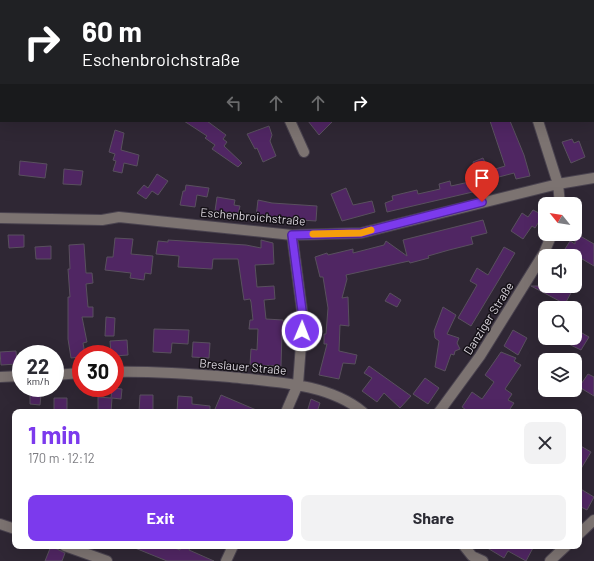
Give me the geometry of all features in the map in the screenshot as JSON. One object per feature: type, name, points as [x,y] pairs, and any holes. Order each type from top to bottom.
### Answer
[{"type":"street","points":[[290,122],[304,152]]},
{"type":"street","points":[[538,122],[558,184],[559,197]]},
{"type":"street","name":"Eschenbroichstraße","points":[[0,218],[102,220],[119,217],[292,235],[361,233],[558,184],[594,178]]},
{"type":"street","points":[[287,409],[298,384],[303,318],[292,235]]},
{"type":"street","name":"Danziger Straße","points":[[441,409],[480,356],[544,253],[549,241]]},
{"type":"street","name":"Breslauer Straße","points":[[124,372],[181,373],[298,384],[344,400],[358,409]]},
{"type":"street","points":[[0,377],[12,376]]},
{"type":"street","points":[[582,531],[594,520]]},
{"type":"street","points":[[0,524],[12,528]]},
{"type":"street","points":[[70,549],[81,556],[107,561]]},
{"type":"street","points":[[226,561],[232,549]]},
{"type":"street","points":[[466,549],[472,556],[483,561]]},
{"type":"street","points":[[550,561],[563,549]]},
{"type":"building","points":[[186,122],[208,122],[226,135],[223,139],[227,142],[224,146],[242,163],[238,167],[212,149],[215,145],[205,138],[207,136]]},
{"type":"building","points":[[309,122],[332,122],[319,135]]},
{"type":"building","points":[[490,122],[510,122],[524,155],[530,176],[516,179],[514,173],[495,178],[492,170],[505,166]]},
{"type":"building","points":[[269,126],[272,135],[270,141],[276,156],[263,162],[257,148],[255,149],[247,134]]},
{"type":"building","points":[[115,130],[124,133],[121,150],[139,155],[137,166],[124,163],[122,173],[113,171],[116,161],[113,160],[115,154],[109,152]]},
{"type":"building","points":[[572,139],[574,143],[579,141],[585,157],[571,163],[562,142]]},
{"type":"building","points":[[483,158],[488,169],[477,173],[473,162]]},
{"type":"building","points":[[20,161],[47,164],[45,178],[19,175]]},
{"type":"building","points":[[64,169],[83,171],[81,185],[63,184]]},
{"type":"building","points":[[157,174],[168,181],[158,195],[152,191],[146,199],[137,193],[144,185],[148,188]]},
{"type":"building","points":[[450,181],[451,186],[474,181],[477,191],[387,212],[385,203],[393,200],[392,196],[417,190],[418,194],[440,189],[439,184]]},
{"type":"building","points":[[186,185],[209,188],[207,197],[197,195],[195,207],[180,205]]},
{"type":"building","points":[[346,188],[353,205],[372,201],[375,212],[342,221],[331,194]]},
{"type":"building","points":[[217,197],[235,200],[234,205],[240,206],[238,214],[215,211]]},
{"type":"building","points":[[258,200],[272,203],[317,206],[316,221],[256,217]]},
{"type":"building","points":[[533,210],[538,212],[538,223],[535,228],[532,226],[523,239],[511,231],[522,213],[528,217]]},
{"type":"building","points":[[483,220],[487,233],[471,237],[473,244],[428,256],[429,258],[410,263],[409,261],[346,275],[347,279],[342,298],[348,297],[349,326],[340,325],[339,351],[357,355],[355,364],[343,363],[339,379],[319,375],[327,344],[324,344],[324,334],[326,334],[328,308],[323,277],[320,277],[315,257],[327,253],[328,255],[353,249],[353,253],[384,245],[386,241],[407,256],[403,240]]},
{"type":"building","points":[[8,235],[24,235],[24,247],[9,248]]},
{"type":"building","points":[[582,237],[594,244],[594,266],[582,259],[582,249],[565,249],[570,241],[575,244],[575,241],[582,241]]},
{"type":"building","points":[[115,238],[133,239],[131,254],[153,256],[151,274],[145,273],[144,280],[130,278],[131,273],[105,270],[107,257],[113,257]]},
{"type":"building","points":[[168,240],[246,245],[261,248],[261,240],[273,243],[274,264],[255,265],[257,287],[274,286],[275,299],[264,300],[266,319],[283,320],[285,329],[282,333],[281,366],[250,365],[251,349],[257,350],[258,329],[249,329],[250,320],[253,320],[251,302],[250,299],[244,300],[238,259],[213,259],[212,269],[178,267],[179,256],[156,254],[158,241],[168,242]]},
{"type":"building","points":[[84,244],[86,273],[92,273],[93,283],[86,284],[88,307],[93,307],[93,317],[82,317],[87,342],[83,343],[83,345],[72,345],[71,358],[68,339],[68,297],[70,297],[68,269],[70,269],[69,245]]},
{"type":"building","points":[[51,246],[51,259],[36,259],[35,247]]},
{"type":"building","points":[[504,247],[515,253],[471,326],[458,318],[477,285],[470,281],[477,268],[488,275]]},
{"type":"building","points":[[531,286],[538,286],[538,290]]},
{"type":"building","points":[[390,293],[401,300],[397,307],[385,301]]},
{"type":"building","points":[[544,293],[571,293],[567,301],[559,301]]},
{"type":"building","points":[[443,307],[456,315],[447,334],[459,338],[457,343],[460,349],[455,351],[454,355],[451,354],[445,371],[435,367],[439,341],[435,338],[434,331]]},
{"type":"building","points":[[106,317],[115,318],[114,336],[105,336]]},
{"type":"building","points":[[154,329],[189,330],[188,344],[172,343],[171,353],[153,352]]},
{"type":"building","points":[[513,330],[527,338],[518,355],[504,346]]},
{"type":"building","points":[[582,333],[589,337],[581,350],[571,345],[582,345]]},
{"type":"building","points":[[127,340],[128,355],[124,355],[124,345],[110,345],[110,341]]},
{"type":"building","points":[[193,342],[210,343],[209,358],[192,357]]},
{"type":"building","points":[[12,351],[12,364],[1,365],[0,352]]},
{"type":"building","points":[[501,352],[516,358],[514,361],[521,365],[505,389],[512,394],[508,400],[514,403],[510,409],[465,409],[462,407],[472,392],[482,399],[494,382],[485,375]]},
{"type":"building","points":[[369,366],[411,396],[400,408],[384,393],[377,402],[362,391],[372,378],[364,373]]},
{"type":"building","points":[[588,374],[594,377],[594,396],[582,389],[582,383]]},
{"type":"building","points":[[425,378],[439,388],[428,404],[413,394]]},
{"type":"building","points":[[140,395],[153,395],[153,409],[139,409]]},
{"type":"building","points":[[221,395],[254,409],[215,409]]},
{"type":"building","points":[[178,396],[192,397],[192,404],[210,406],[210,409],[177,409]]},
{"type":"building","points":[[30,397],[41,397],[40,405],[30,404]]},
{"type":"building","points":[[98,397],[121,397],[121,399],[112,398],[111,409],[98,409]]},
{"type":"building","points":[[54,398],[67,398],[67,409],[54,409]]},
{"type":"building","points":[[311,399],[320,403],[318,409],[308,409]]},
{"type":"building","points":[[582,447],[591,452],[582,467]]},
{"type":"building","points":[[582,490],[594,497],[587,510],[582,508]]},
{"type":"building","points":[[50,549],[57,549],[65,553],[62,561],[45,561]]},
{"type":"building","points":[[137,549],[190,549],[214,561],[167,561]]},
{"type":"building","points":[[489,549],[532,549],[526,561],[508,551],[504,558]]},
{"type":"slow traffic","points":[[313,234],[361,233],[371,230]]},
{"type":"route","points":[[302,331],[303,318],[292,235],[361,233],[482,202]]}]
